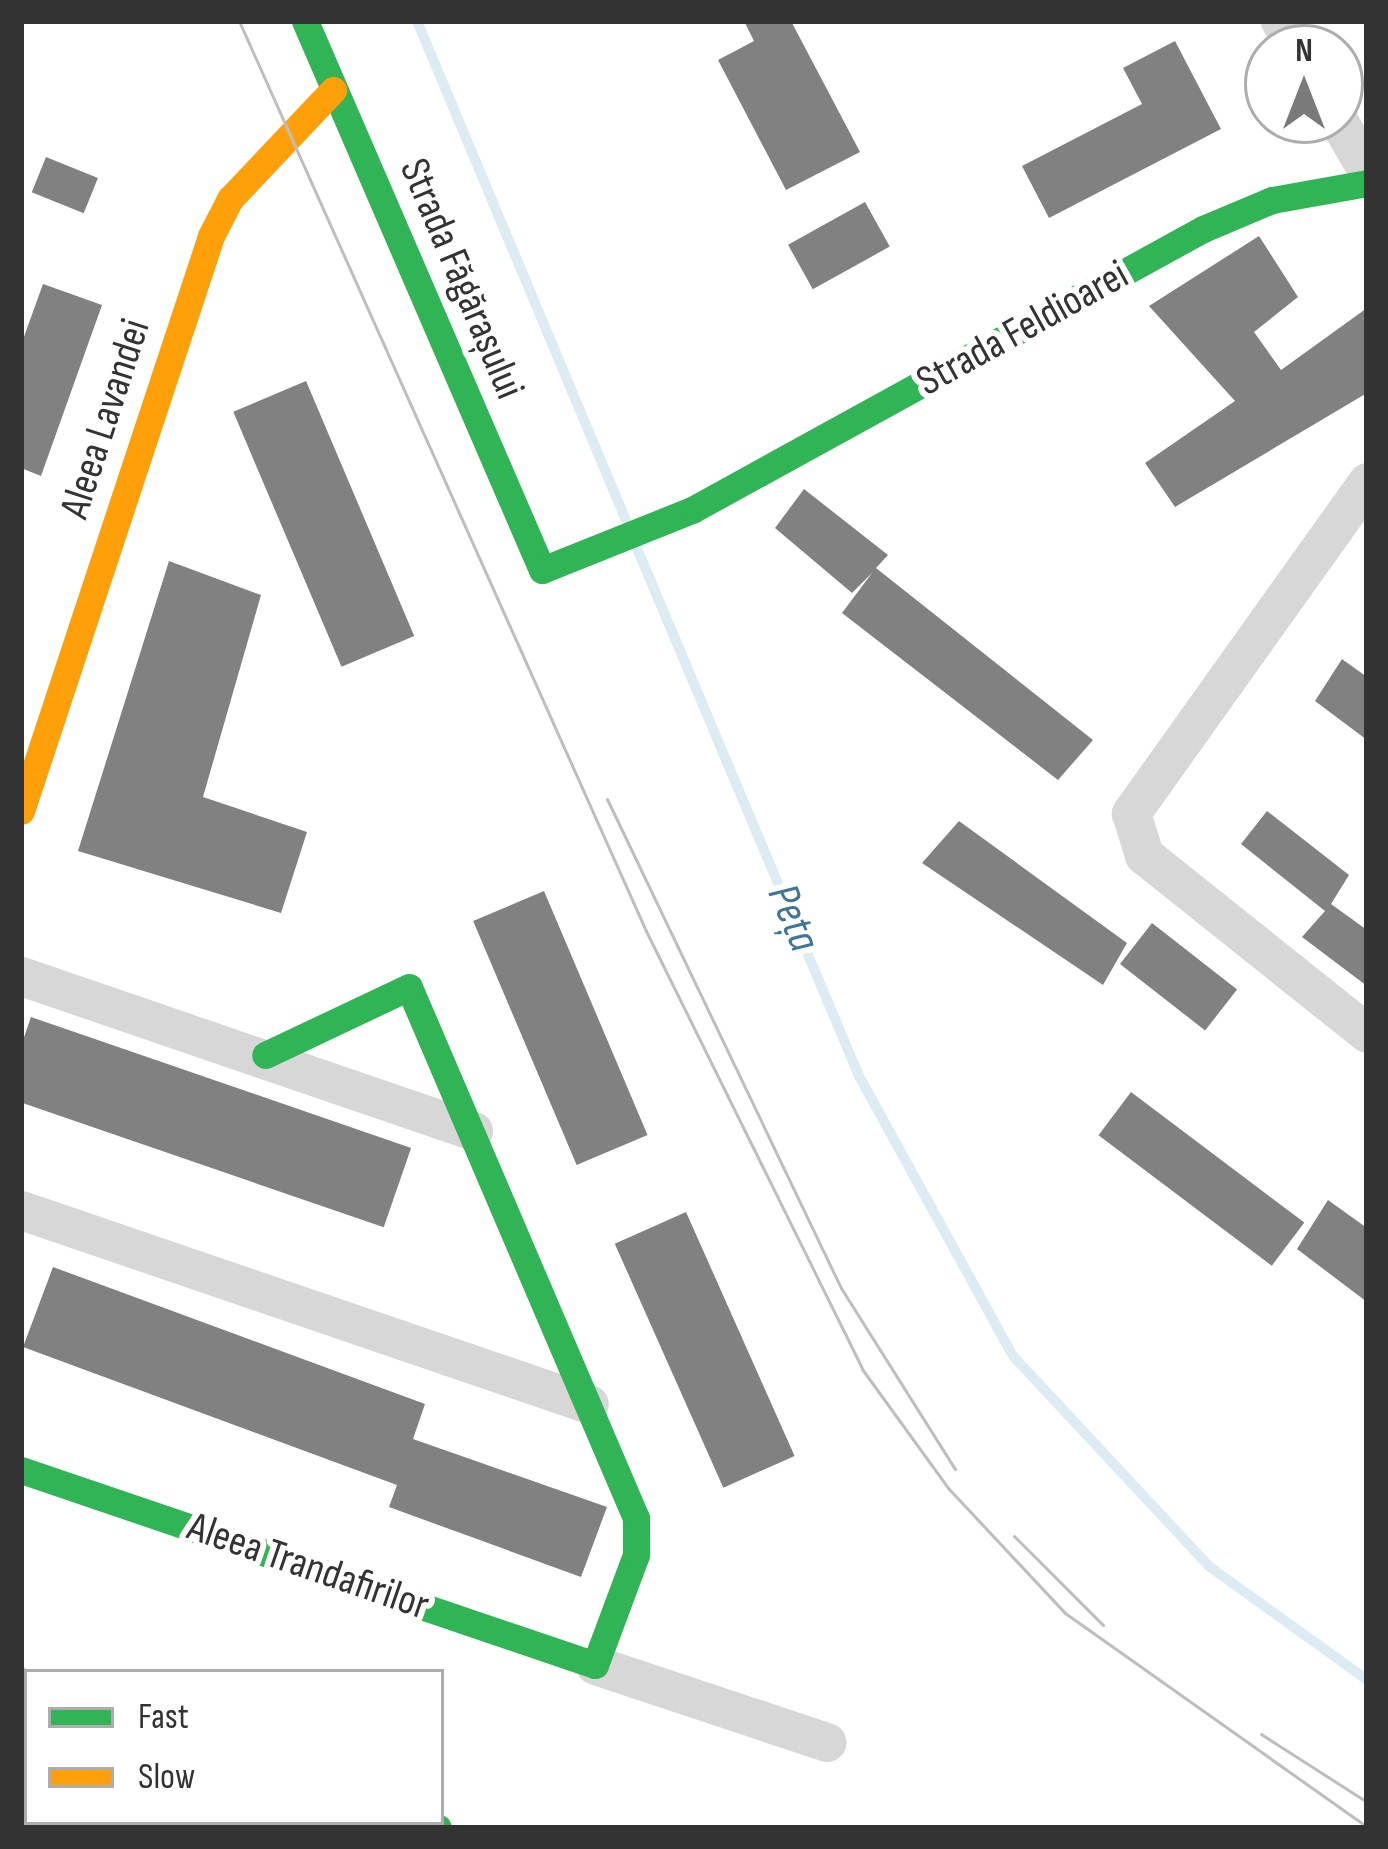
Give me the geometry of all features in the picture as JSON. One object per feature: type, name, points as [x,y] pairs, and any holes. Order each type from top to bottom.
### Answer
[{"type":"street","name":"Strada Făgărașului","points":[[305,21],[550,567]]},
{"type":"street","name":"Aleea Lavandei","points":[[21,811],[211,236],[242,184],[334,90]]},
{"type":"street","points":[[1352,144],[1367,170]]},
{"type":"street","name":"Strada Feldioarei","points":[[550,567],[685,513],[1203,230],[1272,200],[1367,183]]},
{"type":"street","points":[[1367,482],[1132,813],[1144,855],[1367,1033]]},
{"type":"street","points":[[21,976],[266,1055],[473,1131]]},
{"type":"street","points":[[266,1055],[409,986],[636,1518],[636,1555],[595,1665]]},
{"type":"street","points":[[21,1210],[590,1404]]},
{"type":"street","name":"Aleea Trandafirilor","points":[[21,1470],[827,1742]]},
{"type":"building","points":[[744,21],[791,21],[860,152],[786,190],[718,60],[754,41]]},
{"type":"building","points":[[1175,41],[1221,129],[1049,218],[1022,166],[1142,104],[1123,68]]},
{"type":"building","points":[[46,157],[98,178],[84,213],[32,192]]},
{"type":"building","points":[[865,202],[890,247],[813,289],[788,245]]},
{"type":"building","points":[[1259,236],[1298,297],[1254,332],[1281,370],[1367,308],[1367,393],[1175,507],[1145,463],[1235,401],[1149,306]]},
{"type":"building","points":[[43,284],[102,305],[41,476],[21,468],[21,345]]},
{"type":"building","points":[[306,381],[414,636],[342,667],[233,412]]},
{"type":"building","points":[[804,489],[888,555],[876,568],[1093,740],[1058,780],[842,613],[872,573],[852,593],[775,528]]},
{"type":"building","points":[[169,561],[261,595],[203,797],[307,832],[281,913],[78,851]]},
{"type":"building","points":[[1342,659],[1367,677],[1367,740],[1315,701]]},
{"type":"building","points":[[1267,811],[1349,875],[1331,904],[1367,930],[1367,986],[1302,937],[1325,911],[1241,844]]},
{"type":"building","points":[[959,821],[1127,943],[1103,985],[922,863]]},
{"type":"building","points":[[544,891],[648,1135],[577,1165],[473,921]]},
{"type":"building","points":[[1152,923],[1237,989],[1205,1030],[1120,964]]},
{"type":"building","points":[[31,1017],[411,1148],[384,1227],[21,1102],[21,1046]]},
{"type":"building","points":[[1131,1092],[1304,1223],[1272,1266],[1099,1135]]},
{"type":"building","points":[[1328,1200],[1367,1228],[1367,1302],[1297,1249]]},
{"type":"building","points":[[686,1212],[795,1456],[723,1488],[615,1244]]},
{"type":"building","points":[[53,1267],[425,1404],[413,1439],[607,1507],[581,1577],[389,1507],[397,1485],[23,1347]]},
{"type":"building","points":[[148,1825],[245,1826],[147,1828]]},
{"type":"waterway","name":"Peța","points":[[417,21],[625,518]]},
{"type":"waterway","name":"Peța","points":[[636,546],[859,1076],[1013,1356],[1210,1567],[1367,1680]]},
{"type":"tram line","points":[[239,21],[646,931],[862,1369],[949,1489],[1065,1613],[1367,1827]]},
{"type":"tram line","points":[[607,799],[841,1288],[955,1469]]},
{"type":"tram line","points":[[1014,1536],[1103,1625]]},
{"type":"tram line","points":[[1261,1734],[1367,1802]]},
{"type":"traffic: fast","points":[[305,21],[542,570],[692,510],[1203,229],[1272,200],[1367,183]]},
{"type":"traffic: fast","points":[[21,1470],[595,1665],[636,1555],[636,1518],[409,987],[265,1055]]},
{"type":"traffic: fast","points":[[430,1825],[438,1828]]},
{"type":"traffic: slow","points":[[21,811],[211,236],[230,199],[333,90]]}]
